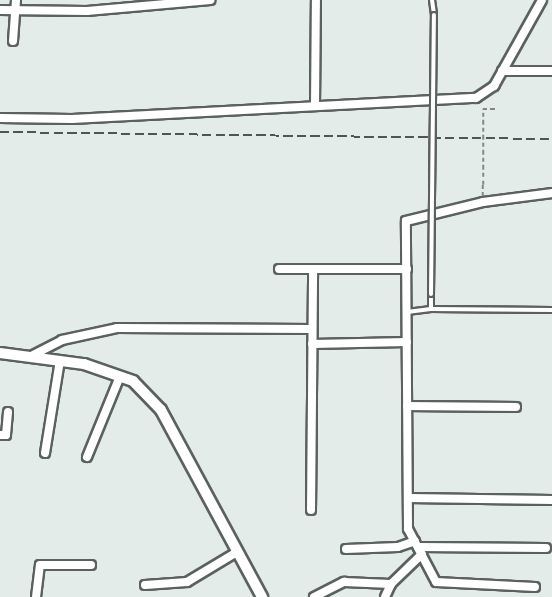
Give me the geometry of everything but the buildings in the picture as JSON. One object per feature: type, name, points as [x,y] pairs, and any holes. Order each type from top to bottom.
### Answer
[{"type":"street","points":[[13,41],[16,0]]},
{"type":"street","points":[[0,10],[87,11],[211,0]]},
{"type":"street","points":[[315,105],[316,0]]},
{"type":"street","points":[[0,118],[72,119],[476,98],[494,86],[542,0]]},
{"type":"street","points":[[502,72],[552,70]]},
{"type":"street","points":[[535,586],[436,582],[408,529],[406,220],[483,202],[552,193]]},
{"type":"street","points":[[279,269],[407,269]]},
{"type":"street","points":[[311,510],[313,269]]},
{"type":"street","points":[[33,355],[62,340],[117,328],[312,329]]},
{"type":"street","points":[[312,344],[407,342]]},
{"type":"street","points":[[0,353],[33,355],[60,360],[133,381],[161,410],[262,597]]},
{"type":"street","points":[[45,453],[60,360]]},
{"type":"street","points":[[87,458],[120,376]]},
{"type":"street","points":[[407,406],[516,408]]},
{"type":"street","points":[[0,435],[6,435],[8,412]]},
{"type":"street","points":[[408,498],[552,500]]},
{"type":"street","points":[[385,597],[391,584],[418,547]]},
{"type":"street","points":[[345,549],[546,548]]},
{"type":"street","points":[[145,585],[187,582],[237,552]]},
{"type":"street","points":[[36,597],[40,566],[90,565]]},
{"type":"street","points":[[314,597],[344,582],[391,584]]},
{"type":"lane","points":[[431,309],[434,15],[432,0]]},
{"type":"lane","points":[[407,312],[431,309],[552,309]]},
{"type":"path","points":[[483,202],[483,109],[496,109]]},
{"type":"railway","points":[[0,132],[552,139]]}]
